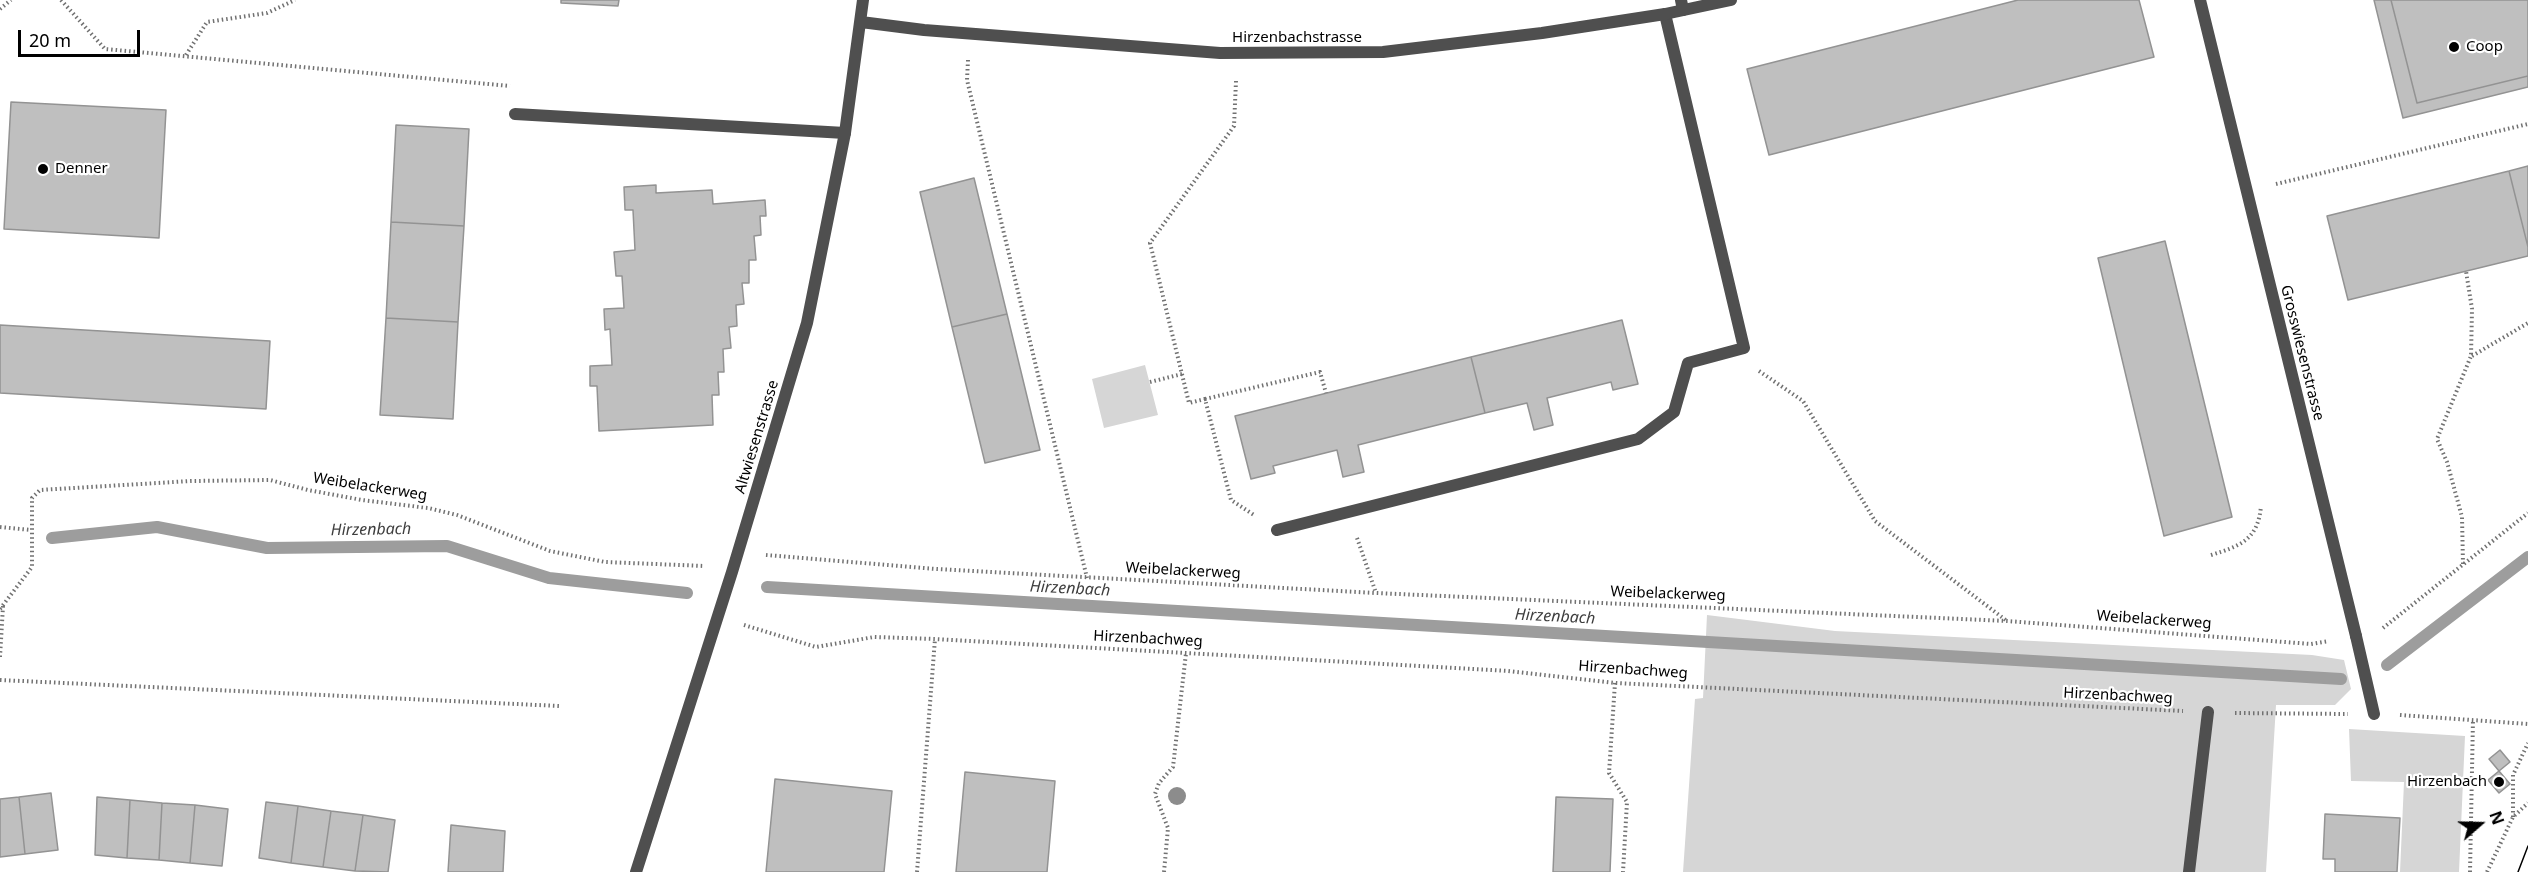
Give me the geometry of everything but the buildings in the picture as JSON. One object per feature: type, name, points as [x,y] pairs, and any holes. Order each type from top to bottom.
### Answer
[{"type":"street","name":"Altwiesenstrasse","points":[[636,872],[732,572],[807,323],[845,134],[863,0]]},
{"type":"street","name":"Hirzenbachstrasse","points":[[861,22],[924,30],[1220,53],[1383,52],[1542,33],[1665,14],[1682,5],[1731,0]]},
{"type":"street","name":"Grosswiesenstrasse","points":[[2200,0],[2374,714]]},
{"type":"street","points":[[1277,530],[1638,438],[1674,412],[1688,363],[1744,348],[1665,14]]},
{"type":"street","points":[[515,114],[845,134]]},
{"type":"street","points":[[2189,872],[2208,712]]},
{"type":"path","points":[[0,9],[11,0]]},
{"type":"path","points":[[61,0],[105,49],[510,85],[515,114]]},
{"type":"path","points":[[186,55],[207,22],[267,13],[296,0]]},
{"type":"path","points":[[968,59],[967,80],[1087,578]]},
{"type":"path","points":[[1236,81],[1234,126],[1150,243],[1189,403],[1320,372],[1326,393]]},
{"type":"path","points":[[2276,184],[2528,124]]},
{"type":"path","points":[[2463,564],[2462,517],[2447,462],[2437,439],[2471,356],[2472,309],[2466,271]]},
{"type":"path","points":[[2471,356],[2528,323]]},
{"type":"path","points":[[1744,348],[1760,372],[1803,401],[1875,521],[2007,621]]},
{"type":"path","points":[[1149,382],[1182,374]]},
{"type":"path","points":[[1205,399],[1231,500],[1277,530]]},
{"type":"path","name":"Weibelackerweg","points":[[2,607],[32,567],[32,498],[40,490],[191,481],[270,480],[308,490],[362,500],[428,508],[457,515],[550,551],[606,562],[702,565],[732,572]]},
{"type":"path","points":[[2211,555],[2236,547],[2247,540],[2260,520],[2262,506]]},
{"type":"path","points":[[1349,512],[1376,593]]},
{"type":"path","name":"Weibelackerweg","points":[[766,555],[1087,578],[2007,621],[2311,644],[2356,636],[2384,627],[2528,513]]},
{"type":"path","points":[[0,527],[31,530]]},
{"type":"path","points":[[0,657],[2,607]]},
{"type":"path","name":"Hirzenbachweg","points":[[741,624],[816,647],[874,637],[935,639],[1508,671],[1616,683],[2208,712],[2374,714],[2528,724]]},
{"type":"path","points":[[917,872],[935,639]]},
{"type":"path","points":[[1164,872],[1168,828],[1155,794],[1159,783],[1173,767],[1186,653]]},
{"type":"path","points":[[0,680],[559,706]]},
{"type":"path","points":[[1616,683],[1610,773],[1627,802],[1623,872]]},
{"type":"path","points":[[2470,872],[2473,719]]},
{"type":"path","points":[[2487,872],[2512,817],[2513,775],[2528,743]]},
{"type":"path","points":[[2512,817],[2528,803]]},
{"type":"shaded area","points":[[1145,365],[1158,415],[1104,428],[1092,379]]},
{"type":"shaded area","points":[[1707,615],[1835,631],[2312,655],[2344,660],[2351,689],[2335,705],[2276,705],[2266,872],[1683,872],[1695,699],[1703,698]]},
{"type":"shaded area","points":[[2349,729],[2465,736],[2459,872],[2400,872],[2404,782],[2351,781]]},
{"type":"waterway","name":"Hirzenbach","points":[[52,538],[157,527],[267,548],[447,546],[549,578],[687,593]]},
{"type":"waterway","name":"Hirzenbach","points":[[2387,665],[2528,557]]},
{"type":"waterway","name":"Hirzenbach","points":[[767,587],[2341,679]]},
{"type":"tram line","points":[[2518,872],[2528,846]]},
{"type":"place","name":"Coop","points":[[2454,47]]},
{"type":"place","name":"Denner","points":[[43,169]]},
{"type":"place","name":"Hirzenbach","points":[[2499,782]]}]
